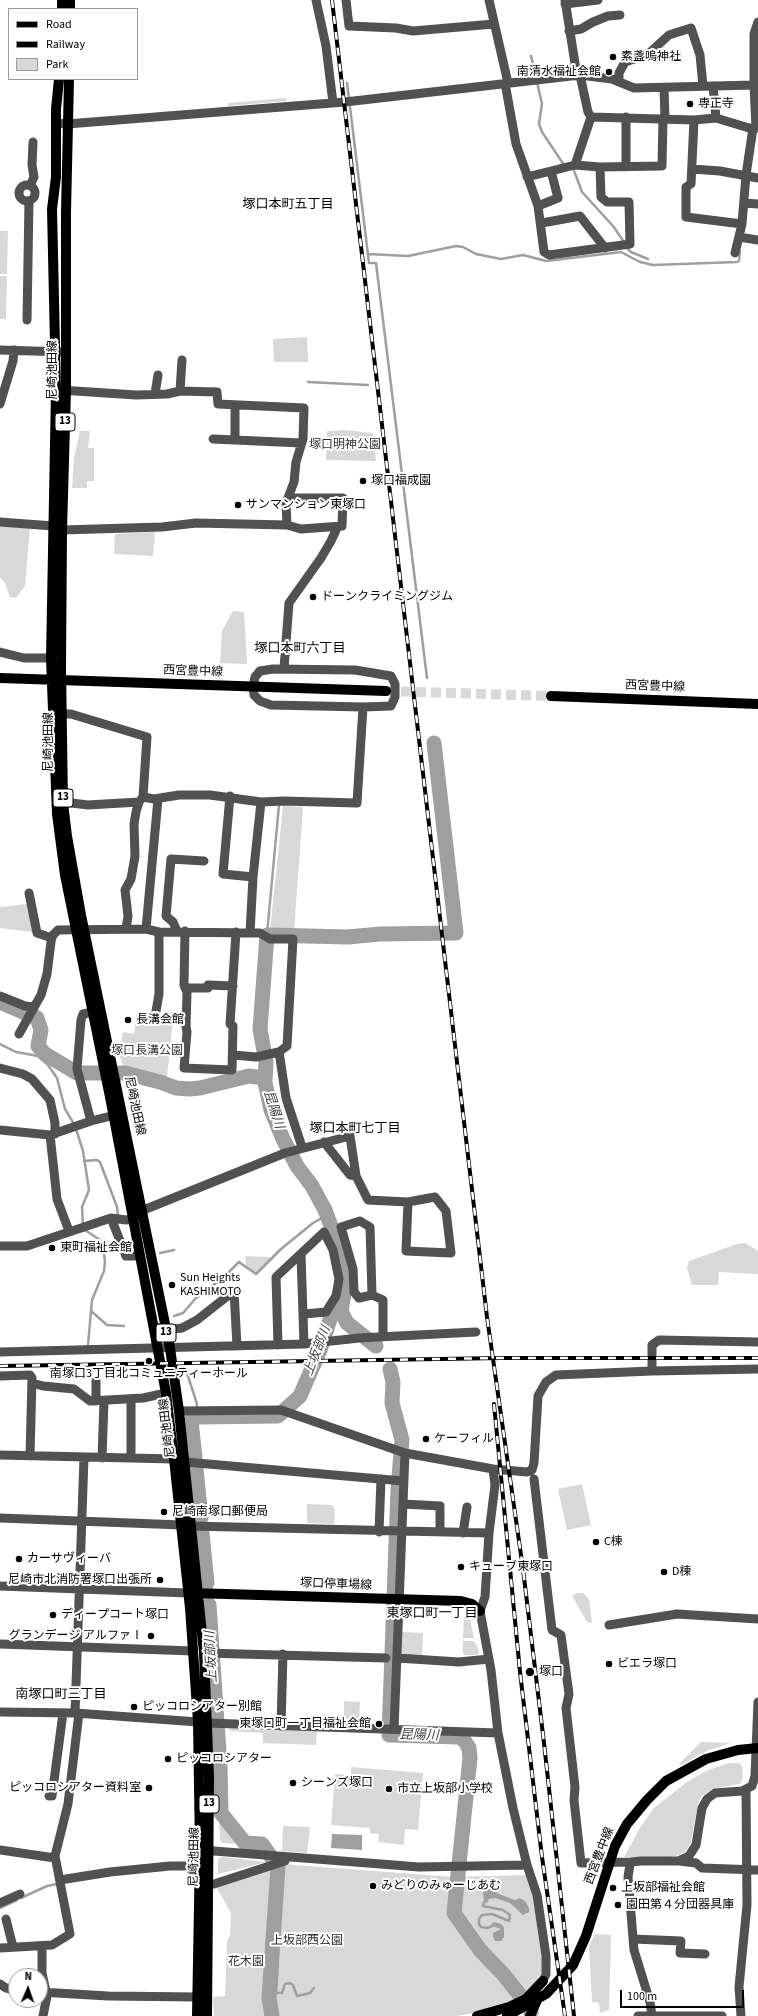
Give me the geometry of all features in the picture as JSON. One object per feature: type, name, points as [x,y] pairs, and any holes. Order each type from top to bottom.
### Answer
[{"type":"main road","name":"尼崎池田線","points":[[59,80],[56,123],[56,177],[52,209],[61,351],[66,390],[51,658],[57,680],[62,714],[63,802],[80,929],[93,1012],[109,1072]]},
{"type":"main road","name":"尼崎池田線","points":[[69,80],[61,351],[56,390],[58,528],[57,814],[65,875],[80,929],[118,1115],[141,1211],[184,1410],[186,1525]]},
{"type":"main road","name":"西宮豊中線","points":[[0,678],[386,691]]},
{"type":"main road","name":"西宮豊中線","points":[[551,696],[758,704]]},
{"type":"main road","name":"尼崎池田線","points":[[118,1115],[133,1219],[166,1393],[174,1459],[186,1525],[193,1593],[193,1651],[210,1723]]},
{"type":"main road","name":"尼崎池田線","points":[[193,1593],[210,1653],[210,1723],[204,1850],[207,2016]]},
{"type":"main road","name":"塚口停車場線","points":[[193,1593],[461,1601],[472,1604],[480,1611]]},
{"type":"main road","name":"西宮豊中線","points":[[508,2012],[546,1994],[573,1965],[586,1936],[615,1846],[632,1816],[647,1800],[666,1781],[689,1767],[718,1755],[757,1748]]},
{"type":"main road","name":"尼崎池田線","points":[[197,2016],[199,1866],[204,1850]]},
{"type":"main road","points":[[477,2016],[508,2012],[526,1999],[543,1981]]},
{"type":"main road","points":[[531,2014],[543,1981]]},
{"type":"street","points":[[316,0],[326,46],[333,103]]},
{"type":"street","points":[[346,0],[349,26],[396,28],[412,31],[494,24]]},
{"type":"street","points":[[489,0],[507,83],[516,144],[538,206],[542,223],[544,252],[549,255],[630,244],[629,202],[607,202],[601,197],[600,167]]},
{"type":"street","points":[[592,117],[588,112],[578,75],[565,2],[598,0]]},
{"type":"street","points":[[569,31],[581,29],[608,16],[620,15]]},
{"type":"street","points":[[735,253],[742,237],[742,224],[751,177],[754,130],[754,34],[758,22]]},
{"type":"street","points":[[619,81],[619,73],[625,62],[647,55],[669,35],[691,28],[700,55],[703,86]]},
{"type":"street","points":[[56,123],[67,124],[333,103],[578,75],[619,81],[634,88],[713,86],[753,81]]},
{"type":"street","points":[[713,86],[716,118]]},
{"type":"street","points":[[528,177],[575,165],[600,167],[662,166],[664,88]]},
{"type":"street","points":[[592,117],[694,120],[716,118],[754,130]]},
{"type":"street","points":[[575,165],[592,117]]},
{"type":"street","points":[[626,117],[626,167]]},
{"type":"street","points":[[694,120],[691,184],[686,187],[686,217],[742,224]]},
{"type":"street","points":[[27,320],[29,201],[34,195],[34,190],[30,186],[34,177],[32,165],[33,142]]},
{"type":"street","points":[[692,169],[720,171],[751,177]]},
{"type":"street","points":[[538,206],[558,198],[551,171]]},
{"type":"street","points":[[746,203],[758,204]]},
{"type":"street","points":[[542,223],[580,216],[605,248]]},
{"type":"street","points":[[742,237],[758,240]]},
{"type":"street","points":[[0,350],[61,351]]},
{"type":"street","points":[[0,404],[13,361],[14,350]]},
{"type":"street","points":[[180,391],[182,360]]},
{"type":"street","points":[[155,394],[158,375]]},
{"type":"street","points":[[56,390],[136,395],[180,391],[217,392],[218,404],[304,408],[301,443],[296,462],[294,482],[286,503],[287,525]]},
{"type":"street","points":[[235,439],[236,405]]},
{"type":"street","points":[[213,439],[301,443]]},
{"type":"street","points":[[0,522],[58,528],[162,528],[196,523],[287,525],[301,529],[334,528],[342,526],[343,498],[288,498]]},
{"type":"street","points":[[284,668],[289,603],[321,558],[331,541],[334,528]]},
{"type":"street","points":[[0,652],[24,658],[51,658]]},
{"type":"street","points":[[284,668],[355,670],[391,676],[395,684],[395,697],[391,706],[363,707],[271,705],[260,701],[254,695],[253,687],[255,677],[260,671],[284,668]]},
{"type":"street","points":[[63,802],[88,805],[158,799],[180,795],[230,796],[261,802],[357,803],[363,707]]},
{"type":"street","points":[[62,714],[71,714],[147,737],[141,800],[134,824],[136,844],[133,866],[131,879],[125,890],[128,916],[126,929]]},
{"type":"street","points":[[230,796],[223,874],[253,877]]},
{"type":"street","points":[[146,929],[158,799]]},
{"type":"street","points":[[250,933],[253,877],[261,802]]},
{"type":"street","points":[[204,861],[171,859],[166,916],[181,931],[186,988],[187,1032],[184,1068],[232,1070],[234,1026],[230,1024],[236,932]]},
{"type":"street","points":[[29,893],[37,933],[52,938]]},
{"type":"street","points":[[19,1034],[45,983],[52,938],[58,930],[146,929],[159,932],[236,932],[260,933],[267,938],[293,939],[287,1046],[279,1052],[265,1055],[233,1055]]},
{"type":"street","points":[[155,1017],[159,994],[159,932]]},
{"type":"street","points":[[186,988],[208,988],[208,985],[233,986]]},
{"type":"street","points":[[0,996],[26,1006],[31,1012]]},
{"type":"street","points":[[91,1121],[77,1072],[81,1020],[83,1014],[93,1012]]},
{"type":"street","points":[[279,1052],[286,1098],[302,1148]]},
{"type":"street","points":[[0,1068],[23,1074],[32,1079],[50,1100],[55,1123],[52,1135],[57,1199],[69,1231]]},
{"type":"street","points":[[0,1130],[52,1135],[91,1121],[118,1115]]},
{"type":"street","points":[[0,1246],[27,1246],[62,1235],[83,1226],[116,1219],[133,1219],[141,1211],[290,1152],[350,1136],[356,1176],[368,1200],[408,1202],[435,1197],[446,1211],[451,1252],[406,1251],[408,1202]]},
{"type":"street","points":[[324,1142],[350,1175],[356,1176]]},
{"type":"street","points":[[116,1219],[126,1256],[140,1256]]},
{"type":"street","points":[[372,1295],[370,1227],[360,1221],[340,1227],[353,1269],[354,1292],[359,1298],[372,1295],[383,1300],[378,1336]]},
{"type":"street","points":[[278,1345],[276,1277],[324,1232],[333,1250],[338,1279],[336,1296],[326,1312],[304,1314]]},
{"type":"street","points":[[301,1255],[304,1344]]},
{"type":"street","points":[[166,1330],[182,1328],[197,1320],[234,1291],[237,1346]]},
{"type":"street","points":[[0,1352],[314,1344],[378,1336],[476,1332]]},
{"type":"street","points":[[652,1371],[652,1345],[659,1340],[758,1342]]},
{"type":"street","points":[[184,1410],[285,1411],[402,1452],[493,1469],[527,1472],[532,1470],[534,1463],[538,1396],[540,1390],[549,1379],[560,1375],[652,1371],[758,1369]]},
{"type":"street","points":[[0,1376],[30,1375],[32,1383],[30,1456]]},
{"type":"street","points":[[96,1381],[100,1401],[102,1458]]},
{"type":"street","points":[[32,1383],[43,1386],[74,1389],[90,1401],[131,1399],[166,1393]]},
{"type":"street","points":[[131,1399],[131,1458]]},
{"type":"street","points":[[391,1729],[397,1658],[396,1600],[398,1531],[403,1504],[400,1481],[402,1452]]},
{"type":"street","points":[[0,1455],[174,1459]]},
{"type":"street","points":[[0,1948],[52,1945],[70,1934],[55,1858],[68,1804],[77,1713],[77,1647],[84,1458]]},
{"type":"street","points":[[185,1462],[400,1481]]},
{"type":"street","points":[[493,1469],[495,1484],[489,1533],[485,1597],[480,1611],[489,1659],[498,1733],[512,1808],[527,1865],[539,1902],[546,1961],[546,1974],[543,1981]]},
{"type":"street","points":[[379,1532],[381,1479]]},
{"type":"street","points":[[534,1479],[552,1634],[561,1635],[569,1694],[566,1708],[575,1787],[574,1800],[581,1862],[678,1861],[696,1863],[702,1868],[758,1870]]},
{"type":"street","points":[[403,1504],[440,1506],[440,1532]]},
{"type":"street","points":[[463,1533],[467,1507]]},
{"type":"street","points":[[0,1518],[379,1532],[489,1533]]},
{"type":"street","points":[[0,1586],[193,1593]]},
{"type":"street","points":[[609,1625],[677,1614],[758,1618]]},
{"type":"street","points":[[0,1644],[193,1651]]},
{"type":"street","points":[[210,1653],[386,1658]]},
{"type":"street","points":[[281,1726],[283,1654]]},
{"type":"street","points":[[397,1658],[464,1662],[489,1659]]},
{"type":"street","points":[[678,1861],[685,1859],[693,1852],[696,1845],[702,1808],[707,1799],[715,1793],[746,1790],[754,1782],[757,1748],[758,1702]]},
{"type":"street","points":[[0,1712],[77,1713],[210,1723],[498,1733]]},
{"type":"street","points":[[49,1796],[52,1796],[63,1713]]},
{"type":"street","points":[[740,2016],[740,1987],[747,1905],[746,1790]]},
{"type":"street","points":[[0,1850],[55,1858]]},
{"type":"street","points":[[204,1850],[419,1867],[527,1865]]},
{"type":"street","points":[[214,1884],[282,1861]]},
{"type":"street","points":[[632,1862],[628,1871],[636,1957],[650,2002],[658,2016]]},
{"type":"street","points":[[60,1880],[110,1872],[170,1866],[199,1866]]},
{"type":"street","points":[[0,1903],[20,1894]]},
{"type":"street","points":[[6,1919],[13,1947]]},
{"type":"street","points":[[634,1939],[681,1941],[680,1953],[705,1954]]},
{"type":"street","points":[[42,1946],[42,1968]]},
{"type":"street","points":[[48,1992],[108,1996],[197,1997]]},
{"type":"street","points":[[638,2016],[722,2016]]},
{"type":"green space","points":[[285,98],[287,101],[228,106],[228,103]]},
{"type":"green space","points":[[0,231],[8,231],[7,274],[0,274]]},
{"type":"green space","points":[[0,276],[7,276],[6,319],[0,319]]},
{"type":"green space","points":[[307,337],[308,362],[274,362],[273,339]]},
{"type":"green space","name":"塚口明神公園","points":[[345,430],[373,433],[376,461],[326,460],[327,431]]},
{"type":"green space","points":[[80,431],[90,431],[88,448],[94,448],[94,481],[87,481],[87,488],[72,488],[74,458]]},
{"type":"green space","points":[[0,525],[30,527],[25,586],[16,598],[10,597],[5,583],[0,577]]},
{"type":"green space","points":[[155,532],[153,556],[114,554],[115,534]]},
{"type":"green space","points":[[233,611],[244,612],[247,664],[220,663],[222,631]]},
{"type":"green space","points":[[283,806],[303,807],[294,932],[270,931]]},
{"type":"green space","points":[[27,904],[33,932],[0,928],[0,907]]},
{"type":"green space","name":"塚口長溝公園","points":[[137,1014],[173,1020],[167,1077],[124,1068],[119,1054],[123,1032],[134,1034]]},
{"type":"green space","points":[[745,1243],[758,1251],[758,1274],[719,1272],[718,1285],[692,1285],[687,1268],[689,1261],[737,1244]]},
{"type":"green space","points":[[245,1256],[270,1257],[270,1260],[255,1274],[246,1265]]},
{"type":"green space","points":[[582,1484],[591,1525],[567,1530],[558,1489]]},
{"type":"green space","points":[[307,1504],[332,1505],[335,1510],[334,1524],[307,1523]]},
{"type":"green space","points":[[577,1593],[583,1593],[589,1599],[591,1623],[587,1622],[572,1596]]},
{"type":"green space","points":[[467,1612],[469,1614],[474,1638],[463,1638],[464,1614]]},
{"type":"green space","points":[[401,1632],[423,1633],[422,1657],[403,1657],[400,1653]]},
{"type":"green space","points":[[463,1641],[474,1641],[479,1651],[478,1655],[464,1655]]},
{"type":"green space","points":[[344,1701],[360,1702],[359,1725],[344,1724]]},
{"type":"green space","points":[[230,1726],[317,1730],[316,1745],[263,1743],[263,1733],[230,1731]]},
{"type":"green space","points":[[701,1742],[731,1743],[709,1750],[681,1765],[679,1764]]},
{"type":"green space","points":[[730,1763],[739,1763],[742,1766],[743,1778],[740,1784],[712,1789],[702,1796],[698,1804],[691,1842],[685,1852],[676,1856],[668,1857],[624,1857],[641,1826],[654,1808],[687,1782],[708,1770]]},
{"type":"green space","points":[[351,1767],[423,1773],[418,1830],[405,1829],[404,1845],[378,1842],[379,1834],[370,1833],[370,1828],[331,1825],[335,1774],[351,1775]]},
{"type":"green space","points":[[219,1820],[240,1844],[222,1843],[220,1840]]},
{"type":"green space","points":[[283,1826],[310,1827],[307,1853],[282,1851]]},
{"type":"green space","points":[[222,1857],[266,1862],[218,1874],[218,1859]]},
{"type":"green space","name":"上坂部西公園","points":[[282,1864],[453,1877],[526,1875],[533,1897],[542,1971],[537,1981],[521,1997],[489,2011],[455,2016],[214,2016],[213,1997],[225,1996],[227,1941],[230,1936],[231,1913],[217,1888]]},
{"type":"green space","points":[[595,1934],[611,1935],[609,2010],[600,2013],[599,2003],[592,2002],[589,1946]]},
{"type":"shaded area","points":[[332,1834],[362,1835],[362,1850],[331,1848]]},
{"type":"shaded area","points":[[491,1888],[499,1894],[515,1900],[520,1898],[525,1901],[529,1908],[529,1912],[523,1915],[510,1903],[495,1898],[489,1899],[487,1903],[484,1902],[483,1892],[485,1889]]},
{"type":"shaded area","points":[[494,1922],[501,1924],[504,1927],[504,1937],[501,1941],[495,1941],[493,1937],[493,1933],[501,1929],[492,1926],[492,1923]]},
{"type":"waterway","points":[[531,56],[536,77]]},
{"type":"waterway","points":[[537,82],[542,104],[539,124],[542,132],[564,165]]},
{"type":"waterway","points":[[347,83],[349,99]]},
{"type":"waterway","points":[[350,107],[369,263],[376,263],[427,678]]},
{"type":"waterway","points":[[573,168],[582,192],[613,226],[624,242]]},
{"type":"waterway","points":[[368,254],[408,256],[456,246],[463,247],[476,254],[501,259],[523,255],[546,261],[621,252],[640,262],[653,265],[737,262],[739,261],[740,251]]},
{"type":"waterway","points":[[626,247],[631,252],[648,259]]},
{"type":"waterway","points":[[308,382],[368,385]]},
{"type":"waterway","points":[[265,1081],[266,1062],[260,1029],[267,935],[348,937],[380,934],[456,933],[434,743]]},
{"type":"waterway","points":[[267,934],[279,805]]},
{"type":"waterway","name":"昆陽川","points":[[0,1002],[37,1018],[41,1030],[38,1046],[45,1054],[77,1073],[125,1073],[160,1082],[176,1088],[189,1089],[200,1088],[249,1076],[264,1078],[271,1110],[283,1139],[297,1166],[312,1186],[325,1210],[345,1264],[345,1288],[341,1311],[347,1323],[376,1346]]},
{"type":"waterway","points":[[0,1044],[16,1052],[38,1056],[48,1065],[57,1078],[65,1109],[74,1124]]},
{"type":"waterway","points":[[76,1129],[83,1151],[89,1190],[82,1207],[83,1226]]},
{"type":"waterway","points":[[84,1161],[97,1160],[100,1162],[117,1207],[118,1216]]},
{"type":"waterway","points":[[174,1316],[183,1313],[196,1298],[223,1278],[239,1262],[256,1274],[281,1249],[313,1223],[322,1218]]},
{"type":"waterway","points":[[85,1230],[100,1240],[103,1247],[105,1261],[104,1271],[92,1300],[88,1345]]},
{"type":"waterway","points":[[160,1253],[174,1250]]},
{"type":"waterway","name":"上坂部川","points":[[195,1457],[191,1421],[193,1418],[278,1416],[300,1396],[320,1350],[330,1319],[342,1299]]},
{"type":"waterway","points":[[91,1311],[107,1325],[124,1326]]},
{"type":"waterway","name":"昆陽川","points":[[390,1369],[393,1382],[392,1403],[402,1440],[398,1489],[389,1735],[459,1737],[464,1740],[469,1748],[470,1758],[454,1913],[480,1950],[504,1975],[526,2003],[531,2012]]},
{"type":"waterway","points":[[187,1373],[197,1404],[196,1417]]},
{"type":"waterway","name":"上坂部川","points":[[196,1469],[201,1518]]},
{"type":"waterway","name":"上坂部川","points":[[202,1533],[207,1583]]},
{"type":"waterway","name":"上坂部川","points":[[209,1605],[220,1767],[221,1813],[245,1843],[262,1844],[278,1867],[269,1998],[272,2016]]},
{"type":"waterway","points":[[21,1898],[47,1886],[57,1884]]},
{"type":"waterway","points":[[0,1908],[17,1900]]},
{"type":"waterway","points":[[484,1902],[483,1906],[503,1910],[510,1915],[509,1921],[492,1914],[482,1915],[479,1919],[479,1924],[481,1927],[487,1928],[492,1926]]},
{"type":"waterway","points":[[272,1963],[278,1963],[276,1993],[282,1993],[285,1984],[290,1983],[293,1985],[297,1996],[310,1993],[314,1988]]},
{"type":"tunnel","points":[[386,691],[551,696]]},
{"type":"railway","points":[[332,0],[487,1317],[523,1569],[574,2016]]},
{"type":"railway","points":[[0,1366],[502,1358],[758,1358]]},
{"type":"railway","points":[[494,1404],[520,1672],[542,1857],[565,2016]]},
{"type":"place","name":"素盞嗚神社","points":[[613,57]]},
{"type":"place","name":"南清水福祉会館","points":[[609,72]]},
{"type":"place","name":"専正寺","points":[[690,104]]},
{"type":"place","name":"塚口福成園","points":[[363,481]]},
{"type":"place","name":"サンマンション東塚口","points":[[238,505]]},
{"type":"place","name":"ドーンクライミングジム","points":[[313,597]]},
{"type":"place","name":"長溝会館","points":[[128,1020]]},
{"type":"place","name":"東町福祉会館","points":[[52,1248]]},
{"type":"place","name":"Sun Heights KASHIMOTO","points":[[172,1285]]},
{"type":"place","name":"南塚口3丁目北コミュニティーホール","points":[[149,1361]]},
{"type":"place","name":"ケーフィル","points":[[426,1439]]},
{"type":"place","name":"尼崎南塚口郵便局","points":[[164,1512]]},
{"type":"place","name":"C棟","points":[[596,1542]]},
{"type":"place","name":"カーサヴィーバ","points":[[19,1559]]},
{"type":"place","name":"キューブ東塚口","points":[[461,1567]]},
{"type":"place","name":"D棟","points":[[664,1572]]},
{"type":"place","name":"尼崎市北消防署塚口出張所","points":[[160,1580]]},
{"type":"place","name":"ディープコート塚口","points":[[53,1615]]},
{"type":"place","name":"グランデージ アルファⅠ","points":[[151,1636]]},
{"type":"place","name":"ビエラ塚口","points":[[609,1664]]},
{"type":"place","name":"塚口","points":[[530,1672]]},
{"type":"place","name":"ピッコロシアター別館","points":[[134,1707]]},
{"type":"place","name":"東塚口町一丁目福祉会館","points":[[379,1724]]},
{"type":"place","name":"ピッコロシアター","points":[[168,1759]]},
{"type":"place","name":"シーンズ塚口","points":[[293,1783]]},
{"type":"place","name":"ピッコロシアター資料室","points":[[149,1788]]},
{"type":"place","name":"市立上坂部小学校","points":[[389,1789]]},
{"type":"place","name":"みどりのみゅーじあむ","points":[[373,1886]]},
{"type":"place","name":"上坂部福祉会館","points":[[613,1888]]},
{"type":"place","name":"園田第４分団器具庫","points":[[618,1905]]},
{"type":"district","name":"塚口本町五丁目","points":[[288,205]]},
{"type":"district","name":"塚口本町六丁目","points":[[300,649]]},
{"type":"district","name":"塚口本町七丁目","points":[[355,1129]]},
{"type":"district","name":"東塚口町一丁目","points":[[432,1614]]},
{"type":"district","name":"南塚口町三丁目","points":[[61,1695]]},
{"type":"park label","name":"花木園","points":[[246,1962]]}]
